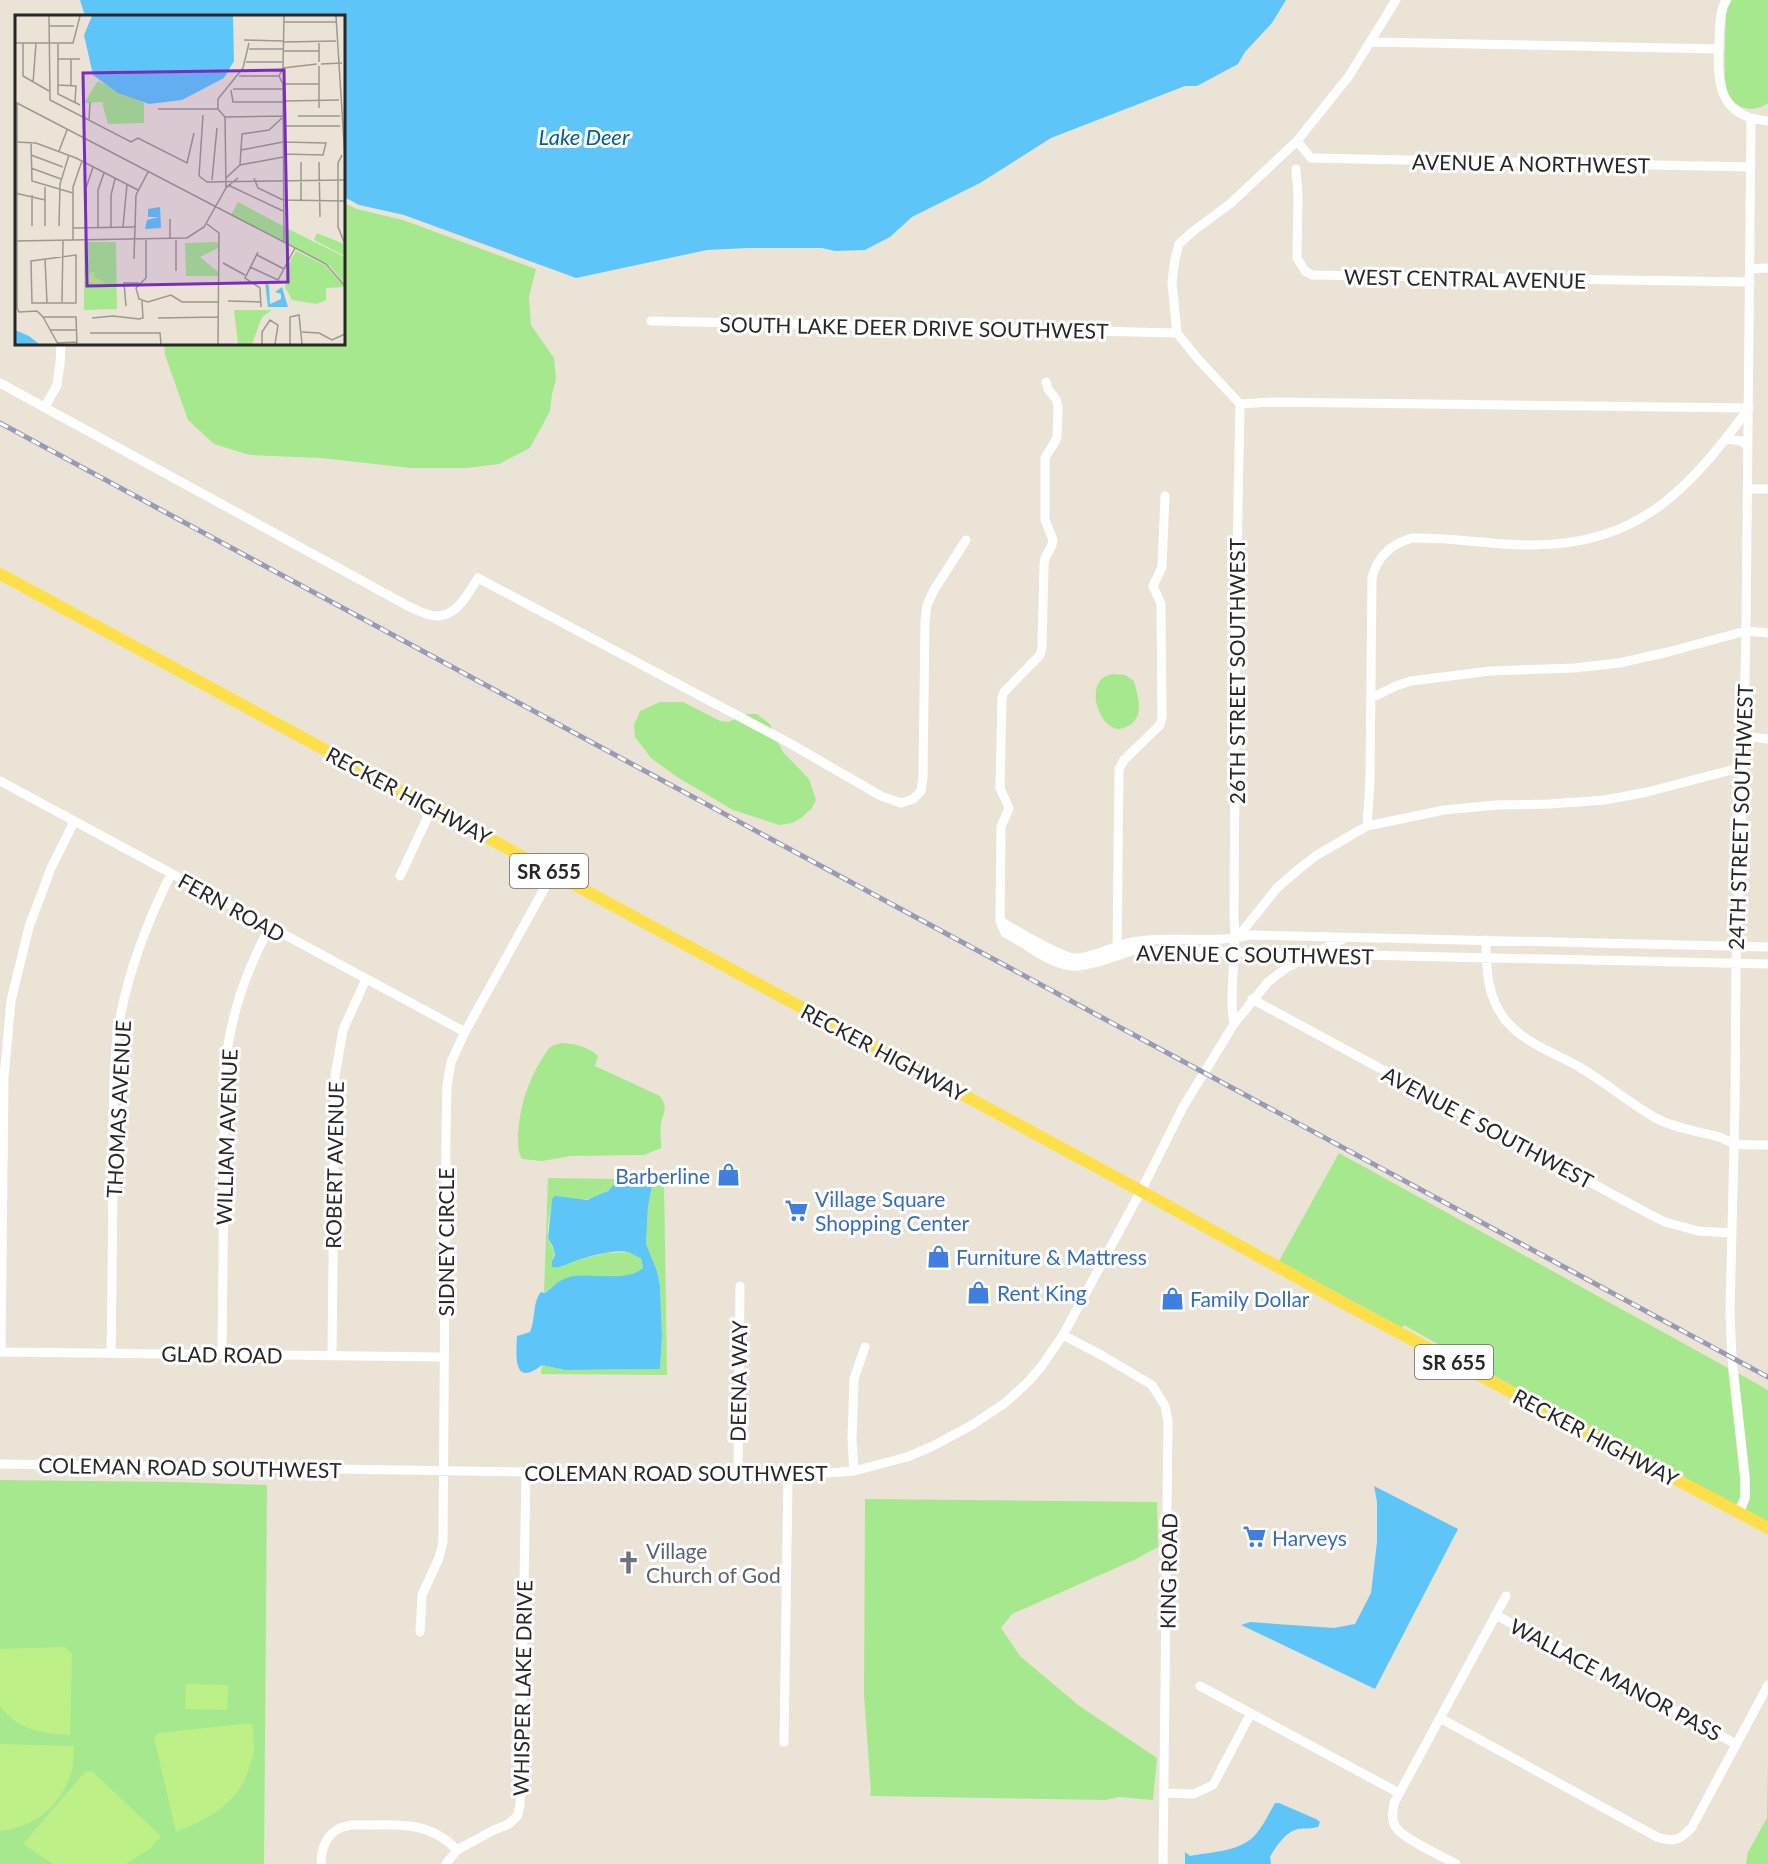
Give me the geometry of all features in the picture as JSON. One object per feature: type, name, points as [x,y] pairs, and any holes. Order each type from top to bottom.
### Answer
[{"type":"main road","name":"RECKER HIGHWAY","points":[[0,574],[1141,1191],[1345,1304],[1768,1528]]},
{"type":"street","points":[[1395,0],[1371,42],[1339,89],[1297,141],[1231,203],[1179,244],[1173,283],[1177,333],[1198,359],[1240,405],[1272,402],[1749,408]]},
{"type":"street","points":[[1726,0],[1720,15],[1719,49],[1722,91],[1725,99],[1738,114],[1751,120],[1768,121]]},
{"type":"street","points":[[1371,42],[1719,49]]},
{"type":"street","name":"24TH STREET SOUTHWEST","points":[[1739,1513],[1745,1498],[1745,1478],[1732,1358],[1730,1313],[1736,963],[1746,631],[1751,120]]},
{"type":"street","points":[[1280,159],[1287,167],[1296,169],[1311,158],[1297,141]]},
{"type":"street","name":"AVENUE A NORTHWEST","points":[[1311,158],[1751,167]]},
{"type":"street","name":"WEST CENTRAL AVENUE","points":[[1296,169],[1298,258],[1305,271],[1312,274],[1750,282]]},
{"type":"street","points":[[1750,269],[1768,268]]},
{"type":"street","name":"SOUTH LAKE DEER DRIVE SOUTHWEST","points":[[651,321],[1177,333]]},
{"type":"street","points":[[45,407],[57,385],[61,345]]},
{"type":"street","name":"AVENUE C SOUTHWEST","points":[[1046,382],[1058,406],[1056,438],[1046,458],[1045,520],[1053,540],[1044,565],[1043,640],[1040,655],[1004,692],[1002,698],[1000,788],[1009,808],[1001,827],[1000,921],[1071,958],[1134,950],[1768,964]]},
{"type":"street","points":[[0,383],[408,606],[432,616],[445,615],[458,608],[478,578],[791,744],[881,796],[901,803],[913,799],[921,790],[923,776],[927,605],[966,540]]},
{"type":"street","name":"26TH STREET SOUTHWEST","points":[[1236,938],[1234,917],[1236,606],[1240,405]]},
{"type":"street","points":[[1367,826],[1370,782],[1372,578],[1377,562],[1389,549],[1412,538],[1531,545],[1569,543],[1622,528],[1652,512],[1691,480],[1749,408]]},
{"type":"street","points":[[1726,439],[1741,441],[1748,446]]},
{"type":"street","points":[[1748,489],[1768,489]]},
{"type":"street","points":[[1117,951],[1119,769],[1124,760],[1160,725],[1162,717],[1161,604],[1153,586],[1162,567],[1165,496]]},
{"type":"street","points":[[1371,698],[1411,681],[1483,672],[1574,668],[1619,663],[1746,631],[1768,633]]},
{"type":"street","points":[[1744,736],[1768,739]]},
{"type":"street","points":[[1234,1024],[1231,1010],[1236,938],[1278,888],[1300,868],[1317,855],[1367,826],[1444,810],[1605,800],[1647,792],[1743,767]]},
{"type":"street","name":"FERN ROAD","points":[[0,782],[465,1032]]},
{"type":"street","points":[[400,876],[432,808]]},
{"type":"street","points":[[0,1352],[3,1077],[11,1001],[33,916],[51,868],[74,822]]},
{"type":"street","name":"SIDNEY CIRCLE","points":[[420,1632],[422,1595],[442,1549],[447,1084],[451,1062],[465,1032],[553,873]]},
{"type":"street","name":"THOMAS AVENUE","points":[[111,1353],[114,1093],[119,1025],[139,945],[171,874]]},
{"type":"street","name":"WILLIAM AVENUE","points":[[222,1354],[226,1059],[232,1020],[239,996],[252,961],[269,928]]},
{"type":"street","name":"AVENUE C SOUTHWEST","points":[[1117,951],[1128,943],[1154,939],[1236,938],[1251,935],[1768,947]]},
{"type":"street","name":"COLEMAN ROAD SOUTHWEST","points":[[0,1464],[788,1476],[854,1471],[891,1462],[933,1446],[990,1414],[1028,1382],[1041,1367],[1063,1335],[1141,1191],[1183,1107],[1234,1024],[1252,999],[1286,968],[1345,938]]},
{"type":"street","points":[[1486,940],[1487,975],[1497,1007],[1507,1022],[1519,1033],[1588,1072],[1652,1116],[1684,1130],[1721,1138],[1733,1144],[1768,1145]]},
{"type":"street","name":"ROBERT AVENUE","points":[[332,1356],[335,1076],[344,1030],[366,979]]},
{"type":"street","name":"AVENUE E SOUTHWEST","points":[[1252,999],[1665,1222],[1698,1231],[1731,1233]]},
{"type":"street","name":"DEENA WAY","points":[[738,1476],[740,1286]]},
{"type":"street","name":"KING ROAD","points":[[1063,1335],[1152,1385],[1165,1406],[1168,1420],[1163,1864]]},
{"type":"street","points":[[854,1471],[852,1439],[854,1379],[865,1347]]},
{"type":"street","name":"GLAD ROAD","points":[[0,1352],[444,1357]]},
{"type":"street","name":"WHISPER LAKE DRIVE","points":[[446,1864],[457,1850],[509,1824],[518,1815],[526,1472]]},
{"type":"street","points":[[784,1742],[788,1476]]},
{"type":"street","points":[[1456,1864],[1402,1834],[1395,1826],[1394,1803],[1506,1596]]},
{"type":"street","name":"WALLACE MANOR PASS","points":[[1496,1615],[1736,1744]]},
{"type":"street","points":[[1440,1718],[1668,1841],[1684,1836],[1692,1827],[1768,1685]]},
{"type":"street","points":[[1200,1686],[1399,1793]]},
{"type":"street","points":[[1164,1793],[1194,1794],[1213,1785],[1251,1713]]},
{"type":"street","points":[[321,1864],[322,1848],[329,1835],[345,1826],[426,1828],[447,1839],[457,1850]]},
{"type":"green space","points":[[1732,0],[1768,0],[1768,103],[1757,108],[1745,108],[1737,104],[1729,96],[1726,87],[1726,16]]},
{"type":"green space","points":[[345,203],[357,209],[403,220],[536,269],[529,297],[531,325],[554,358],[556,379],[550,411],[530,448],[499,464],[467,468],[411,468],[321,458],[250,455],[214,444],[188,420],[165,355],[164,345],[345,345]]},
{"type":"green space","points":[[1112,674],[1125,675],[1134,681],[1138,700],[1136,718],[1121,729],[1106,723],[1096,700],[1098,684]]},
{"type":"green space","points":[[660,702],[683,702],[720,721],[728,722],[747,714],[757,714],[770,724],[783,752],[809,779],[816,800],[812,808],[792,823],[779,825],[733,810],[677,777],[651,758],[635,737],[634,725],[640,711]]},
{"type":"green space","points":[[562,1043],[590,1050],[598,1056],[595,1066],[660,1096],[665,1107],[661,1127],[661,1148],[644,1155],[571,1156],[542,1161],[522,1159],[519,1153],[518,1136],[525,1096],[539,1063],[549,1048]]},
{"type":"green space","points":[[1339,1153],[1728,1368],[1740,1478],[1740,1497],[1736,1505],[1552,1408],[1404,1325],[1402,1328],[1279,1261]]},
{"type":"green space","points":[[548,1178],[619,1179],[606,1192],[589,1199],[552,1199],[548,1238],[554,1251],[552,1260],[556,1268],[573,1261],[606,1253],[628,1252],[641,1258],[643,1268],[625,1276],[564,1279],[544,1293]]},
{"type":"green space","points":[[653,1180],[664,1180],[667,1375],[541,1374],[542,1365],[565,1370],[660,1369],[662,1336],[660,1286],[657,1271],[646,1244],[648,1207]]},
{"type":"green space","points":[[1738,1373],[1768,1390],[1768,1522],[1745,1510],[1750,1498],[1750,1478]]},
{"type":"green space","points":[[0,1480],[267,1485],[264,1864],[0,1864]]},
{"type":"green space","points":[[865,1499],[1157,1502],[1158,1547],[1134,1560],[1012,1614],[1001,1628],[1020,1656],[1078,1705],[1157,1758],[1153,1800],[1119,1797],[1106,1800],[870,1796],[864,1695]]},
{"type":"green space","points":[[65,1647],[72,1654],[70,1735],[40,1732],[23,1726],[0,1706],[0,1649]]},
{"type":"green space","points":[[186,1684],[228,1685],[227,1710],[185,1709]]},
{"type":"green space","points":[[252,1723],[253,1754],[246,1778],[239,1789],[222,1808],[212,1815],[176,1832],[154,1738],[159,1733]]},
{"type":"green space","points":[[0,1744],[74,1746],[73,1764],[68,1783],[54,1804],[25,1825],[0,1831]]},
{"type":"green space","points":[[1768,1757],[1768,1864],[1746,1864],[1748,1852],[1767,1818]]},
{"type":"green space","points":[[92,1771],[161,1836],[151,1848],[126,1864],[53,1864],[23,1844],[85,1772]]},
{"type":"water","name":"Lake Deer","points":[[80,0],[1286,0],[1272,23],[1245,52],[1238,64],[1197,86],[1185,86],[1051,138],[980,183],[912,217],[890,237],[865,250],[748,248],[707,250],[576,278],[404,215],[359,205],[345,198],[345,15],[85,15]]},
{"type":"water","points":[[619,1179],[653,1180],[648,1207],[646,1244],[657,1271],[660,1286],[662,1336],[660,1369],[565,1370],[542,1365],[526,1373],[521,1371],[518,1367],[516,1352],[517,1336],[530,1332],[536,1301],[541,1292],[545,1293],[558,1282],[569,1277],[624,1276],[643,1268],[641,1258],[622,1251],[601,1254],[561,1267],[552,1267],[555,1255],[548,1238],[552,1199],[555,1196],[587,1200],[608,1191]]},
{"type":"water","points":[[1374,1486],[1458,1529],[1375,1689],[1241,1625],[1250,1622],[1334,1628],[1355,1624],[1371,1593],[1377,1542],[1377,1502]]},
{"type":"water","points":[[1275,1803],[1316,1819],[1320,1822],[1318,1827],[1298,1829],[1289,1833],[1281,1840],[1270,1857],[1271,1864],[1185,1864],[1185,1852],[1190,1856],[1222,1851],[1238,1847],[1251,1839]]},
{"type":"railway","points":[[0,423],[1768,1377]]},
{"type":"place","name":"Barberline","points":[[728,1175]]},
{"type":"place","name":"Village Square Shopping Center","points":[[797,1210]]},
{"type":"place","name":"Furniture & Mattress","points":[[938,1256]]},
{"type":"place","name":"Rent King","points":[[979,1292]]},
{"type":"place","name":"Family Dollar","points":[[1172,1298]]},
{"type":"place","name":"Harveys","points":[[1254,1537]]},
{"type":"place","name":"Village Church of God","points":[[628,1562]]}]
